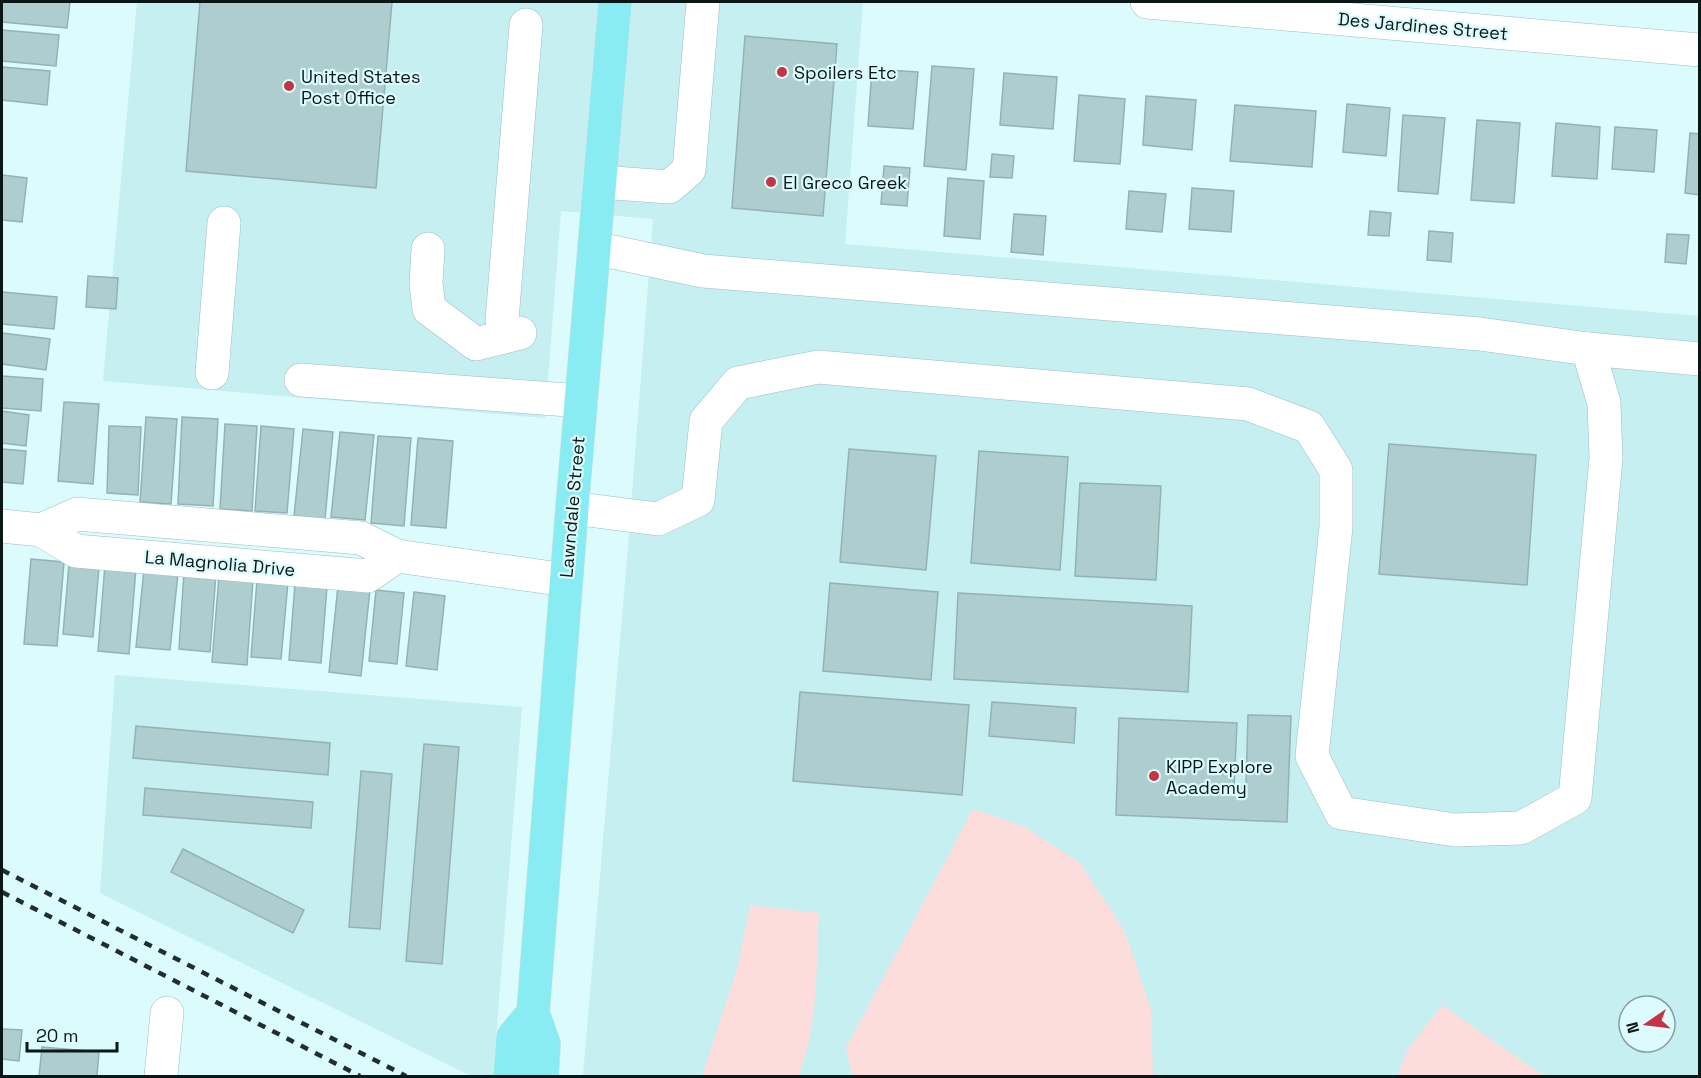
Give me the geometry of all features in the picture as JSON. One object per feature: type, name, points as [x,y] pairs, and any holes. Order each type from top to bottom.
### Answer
[{"type":"main road","name":"Lawndale Street","points":[[542,1077],[544,1044],[533,1014],[566,580],[615,2]]},
{"type":"main road","points":[[510,1077],[513,1037],[533,1014]]},
{"type":"street","points":[[600,182],[669,187],[689,170],[703,2]]},
{"type":"street","name":"Des Jardines Street","points":[[1147,2],[1700,50]]},
{"type":"street","points":[[428,249],[426,283],[429,309],[476,344],[511,327],[526,25]]},
{"type":"street","points":[[212,373],[224,223]]},
{"type":"street","points":[[594,248],[703,272],[1480,334],[1588,349],[1700,359]]},
{"type":"street","points":[[572,508],[658,519],[698,500],[706,421],[738,383],[818,367],[1248,404],[1309,427],[1336,470],[1336,527],[1312,756],[1341,813],[1455,830],[1521,828],[1575,798],[1606,458],[1604,403],[1588,349]]},
{"type":"street","points":[[301,380],[581,401]]},
{"type":"street","name":"La Magnolia Drive","points":[[2,526],[41,530],[77,514],[361,538],[397,556],[566,580]]},
{"type":"street","points":[[161,1077],[167,1013]]},
{"type":"shaded area","name":"KIPP Explore Academy","points":[[137,2],[863,2],[845,244],[1699,316],[1699,1076],[583,1076],[653,219],[561,211],[545,418],[103,381]]},
{"type":"shaded area","points":[[115,675],[522,707],[493,1076],[471,1076],[100,893]]},
{"type":"shaded area","points":[[973,809],[1025,827],[1080,863],[1125,932],[1151,1010],[1153,1076],[852,1076],[846,1048]]},
{"type":"shaded area","points":[[750,905],[819,913],[813,1017],[805,1057],[798,1076],[702,1076],[737,969]]},
{"type":"shaded area","points":[[1442,1005],[1544,1076],[1397,1076],[1408,1049]]},
{"type":"building","points":[[2,2],[70,2],[67,28],[2,22]]},
{"type":"building","name":"United States Post Office","points":[[200,2],[392,2],[376,188],[186,171]]},
{"type":"building","points":[[2,30],[59,35],[56,66],[2,61]]},
{"type":"building","points":[[745,36],[837,44],[823,216],[732,208]]},
{"type":"building","points":[[932,66],[974,69],[966,170],[924,166]]},
{"type":"building","points":[[2,67],[50,71],[47,105],[2,100]]},
{"type":"building","points":[[872,69],[918,72],[913,129],[868,126]]},
{"type":"building","points":[[1004,73],[1057,77],[1053,129],[1000,125]]},
{"type":"building","points":[[1079,95],[1125,99],[1120,164],[1074,161]]},
{"type":"building","points":[[1146,96],[1196,100],[1192,150],[1143,145]]},
{"type":"building","points":[[1347,104],[1390,108],[1386,156],[1343,152]]},
{"type":"building","points":[[1235,105],[1316,111],[1312,167],[1230,161]]},
{"type":"building","points":[[1403,115],[1445,118],[1438,194],[1398,191]]},
{"type":"building","points":[[1477,120],[1520,123],[1514,203],[1471,200]]},
{"type":"building","points":[[1556,123],[1600,127],[1597,179],[1552,176]]},
{"type":"building","points":[[1615,127],[1657,130],[1654,172],[1612,169]]},
{"type":"building","points":[[1690,133],[1700,134],[1700,195],[1685,193]]},
{"type":"building","points":[[992,154],[1014,156],[1012,178],[990,177]]},
{"type":"building","points":[[884,166],[910,168],[907,206],[881,204]]},
{"type":"building","points":[[2,175],[27,178],[22,222],[2,220]]},
{"type":"building","points":[[948,178],[984,181],[980,239],[944,236]]},
{"type":"building","points":[[1192,188],[1234,191],[1231,232],[1189,229]]},
{"type":"building","points":[[1129,191],[1166,194],[1162,232],[1126,229]]},
{"type":"building","points":[[1370,211],[1391,213],[1389,236],[1368,235]]},
{"type":"building","points":[[1014,214],[1046,216],[1043,255],[1011,252]]},
{"type":"building","points":[[1429,231],[1453,233],[1451,262],[1427,260]]},
{"type":"building","points":[[1667,234],[1689,235],[1686,264],[1665,262]]},
{"type":"building","points":[[88,276],[118,278],[116,309],[86,307]]},
{"type":"building","points":[[2,292],[57,297],[54,329],[2,324]]},
{"type":"building","points":[[2,333],[50,339],[46,370],[2,364]]},
{"type":"building","points":[[2,376],[43,379],[41,411],[2,408]]},
{"type":"building","points":[[64,402],[99,404],[93,484],[58,481]]},
{"type":"building","points":[[2,411],[29,415],[26,446],[2,443]]},
{"type":"building","points":[[146,417],[177,419],[171,504],[140,502]]},
{"type":"building","points":[[182,417],[218,419],[213,506],[178,504]]},
{"type":"building","points":[[225,424],[257,426],[252,511],[220,509]]},
{"type":"building","points":[[109,426],[141,427],[138,495],[107,493]]},
{"type":"building","points":[[261,426],[294,429],[287,513],[255,511]]},
{"type":"building","points":[[303,429],[333,432],[325,519],[294,516]]},
{"type":"building","points":[[340,432],[374,435],[365,520],[331,517]]},
{"type":"building","points":[[378,436],[411,438],[404,526],[371,523]]},
{"type":"building","points":[[418,438],[453,441],[446,528],[411,525]]},
{"type":"building","points":[[1389,444],[1536,455],[1527,585],[1379,574]]},
{"type":"building","points":[[2,449],[26,451],[23,484],[2,482]]},
{"type":"building","points":[[849,449],[936,456],[926,570],[840,562]]},
{"type":"building","points":[[979,451],[1068,457],[1060,570],[971,563]]},
{"type":"building","points":[[1080,483],[1161,486],[1156,580],[1075,576]]},
{"type":"building","points":[[31,559],[64,562],[57,646],[24,644]]},
{"type":"building","points":[[69,564],[99,567],[93,637],[63,634]]},
{"type":"building","points":[[105,565],[136,568],[129,654],[98,651]]},
{"type":"building","points":[[144,570],[178,573],[170,650],[136,647]]},
{"type":"building","points":[[184,572],[216,574],[210,652],[179,649]]},
{"type":"building","points":[[219,576],[253,579],[247,665],[212,662]]},
{"type":"building","points":[[257,580],[288,582],[281,659],[251,657]]},
{"type":"building","points":[[830,583],[938,592],[931,680],[823,671]]},
{"type":"building","points":[[295,584],[327,587],[321,663],[289,660]]},
{"type":"building","points":[[338,586],[370,589],[361,676],[329,672]]},
{"type":"building","points":[[376,590],[404,593],[397,664],[369,661]]},
{"type":"building","points":[[414,592],[445,596],[437,670],[406,666]]},
{"type":"building","points":[[958,593],[1192,606],[1188,692],[954,679]]},
{"type":"building","points":[[800,692],[969,705],[962,795],[793,781]]},
{"type":"building","points":[[992,702],[1076,708],[1074,743],[989,736]]},
{"type":"building","points":[[1248,715],[1291,716],[1287,822],[1116,815],[1119,718],[1237,723],[1234,787],[1246,787]]},
{"type":"building","points":[[136,726],[330,743],[328,775],[133,758]]},
{"type":"building","points":[[424,744],[459,747],[442,964],[406,961]]},
{"type":"building","points":[[361,771],[392,774],[380,929],[349,927]]},
{"type":"building","points":[[145,788],[313,802],[311,828],[143,815]]},
{"type":"building","points":[[183,849],[304,910],[293,933],[171,872]]},
{"type":"building","points":[[2,1029],[22,1030],[19,1061],[2,1059]]},
{"type":"building","points":[[42,1047],[99,1052],[97,1076],[39,1076]]},
{"type":"railway","points":[[2,870],[406,1076]]},
{"type":"railway","points":[[2,892],[360,1076]]},
{"type":"place","name":"Spoilers Etc","points":[[782,72]]},
{"type":"place","name":"United States Post Office","points":[[289,86]]},
{"type":"place","name":"El Greco Greek","points":[[771,182]]},
{"type":"place","name":"KIPP Explore Academy","points":[[1154,776]]}]
